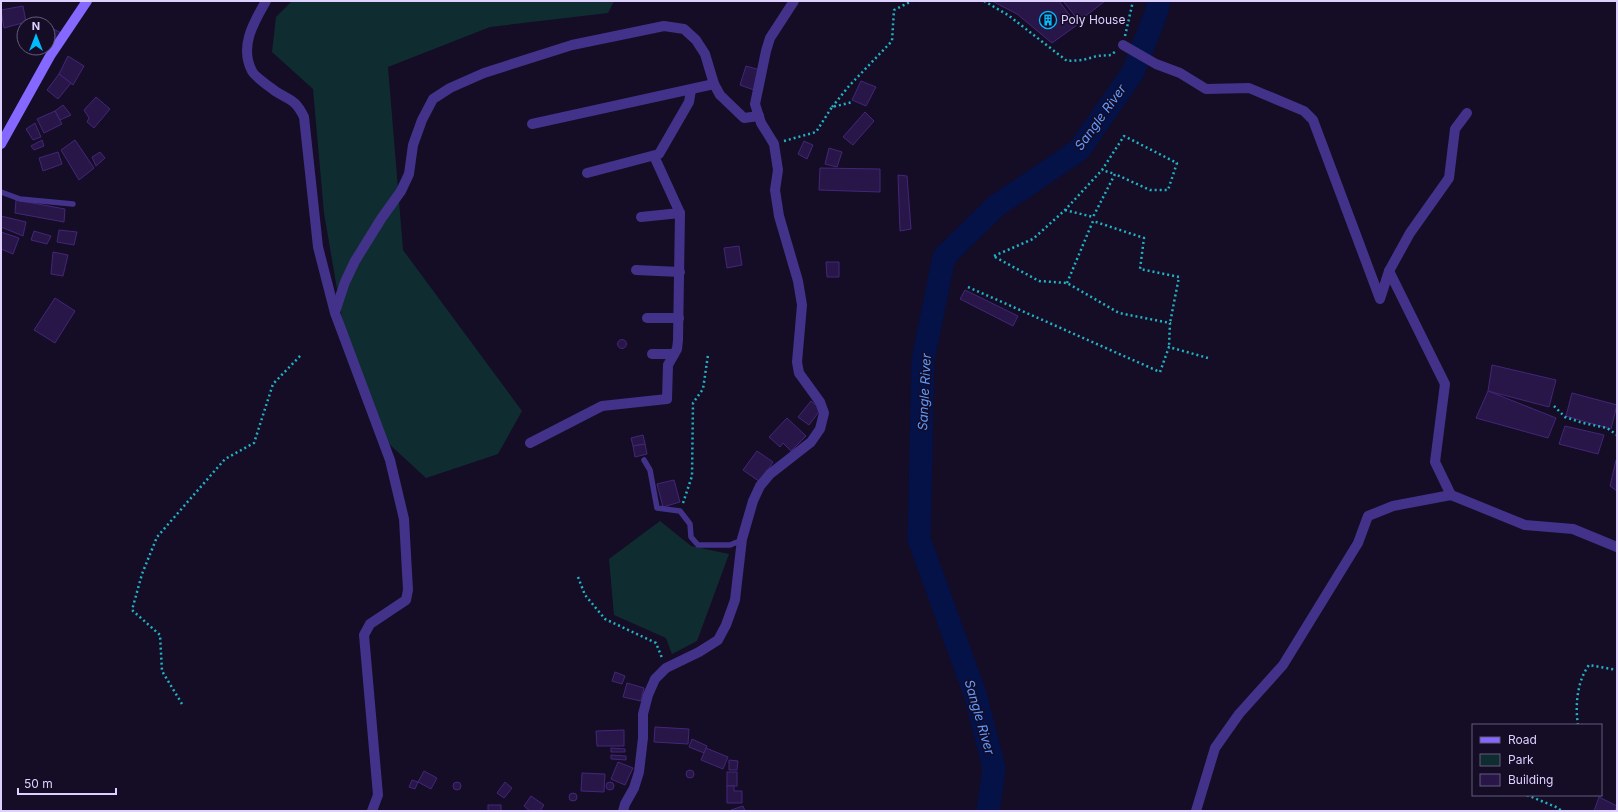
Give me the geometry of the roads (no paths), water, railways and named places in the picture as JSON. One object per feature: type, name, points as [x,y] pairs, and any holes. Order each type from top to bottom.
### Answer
[{"type":"street","points":[[1,144],[50,56],[87,1]]},
{"type":"street","points":[[266,1],[248,36],[247,56],[252,72],[275,90],[298,104],[304,117],[318,247],[335,312],[390,460],[404,519],[408,590],[406,600],[370,624],[364,635],[378,795],[372,811]]},
{"type":"street","points":[[623,811],[625,804],[634,788],[639,772],[643,738],[643,714],[648,695],[655,679],[666,668],[699,652],[718,640],[726,625],[735,600],[742,539],[753,501],[760,486],[770,474],[811,442],[820,429],[824,413],[820,402],[799,373],[797,362],[802,305],[798,281],[779,216],[775,190],[778,170],[774,144],[761,123],[755,104],[770,38],[794,1]]},
{"type":"street","points":[[335,312],[345,282],[355,261],[381,219],[402,192],[409,174],[413,145],[422,120],[434,99],[450,88],[484,73],[572,46],[664,26],[684,29],[696,40],[705,54],[714,84],[720,95],[744,118],[759,116]]},
{"type":"street","points":[[1122,46],[1156,64],[1180,73],[1206,89],[1249,88],[1304,111],[1313,120],[1380,299],[1389,271],[1410,233],[1449,178],[1455,129],[1467,113]]},
{"type":"street","points":[[532,124],[714,84]]},
{"type":"street","points":[[588,173],[659,154],[689,102],[691,90]]},
{"type":"street","points":[[530,443],[602,406],[667,399],[668,365],[677,349],[679,318],[680,213],[654,156]]},
{"type":"street","points":[[642,217],[680,213]]},
{"type":"street","points":[[636,270],[680,272]]},
{"type":"street","points":[[1389,271],[1445,384],[1435,462],[1451,495]]},
{"type":"street","points":[[647,318],[679,318]]},
{"type":"street","points":[[652,354],[674,354]]},
{"type":"street","points":[[1196,811],[1215,748],[1239,714],[1283,665],[1324,601],[1358,543],[1368,516],[1393,506],[1451,495],[1525,525],[1573,529],[1617,547]]},
{"type":"lane","points":[[1,192],[20,199],[73,204]]},
{"type":"lane","points":[[644,460],[650,470],[656,508],[680,511],[690,524],[690,538],[698,545],[730,545],[742,539]]},
{"type":"waterway","name":"Sangle River","points":[[988,811],[994,768],[975,694],[919,539],[923,360],[944,257],[996,206],[1079,150],[1133,72],[1155,16],[1159,1]]},
{"type":"place","name":"Poly House","points":[[1048,20]]}]
